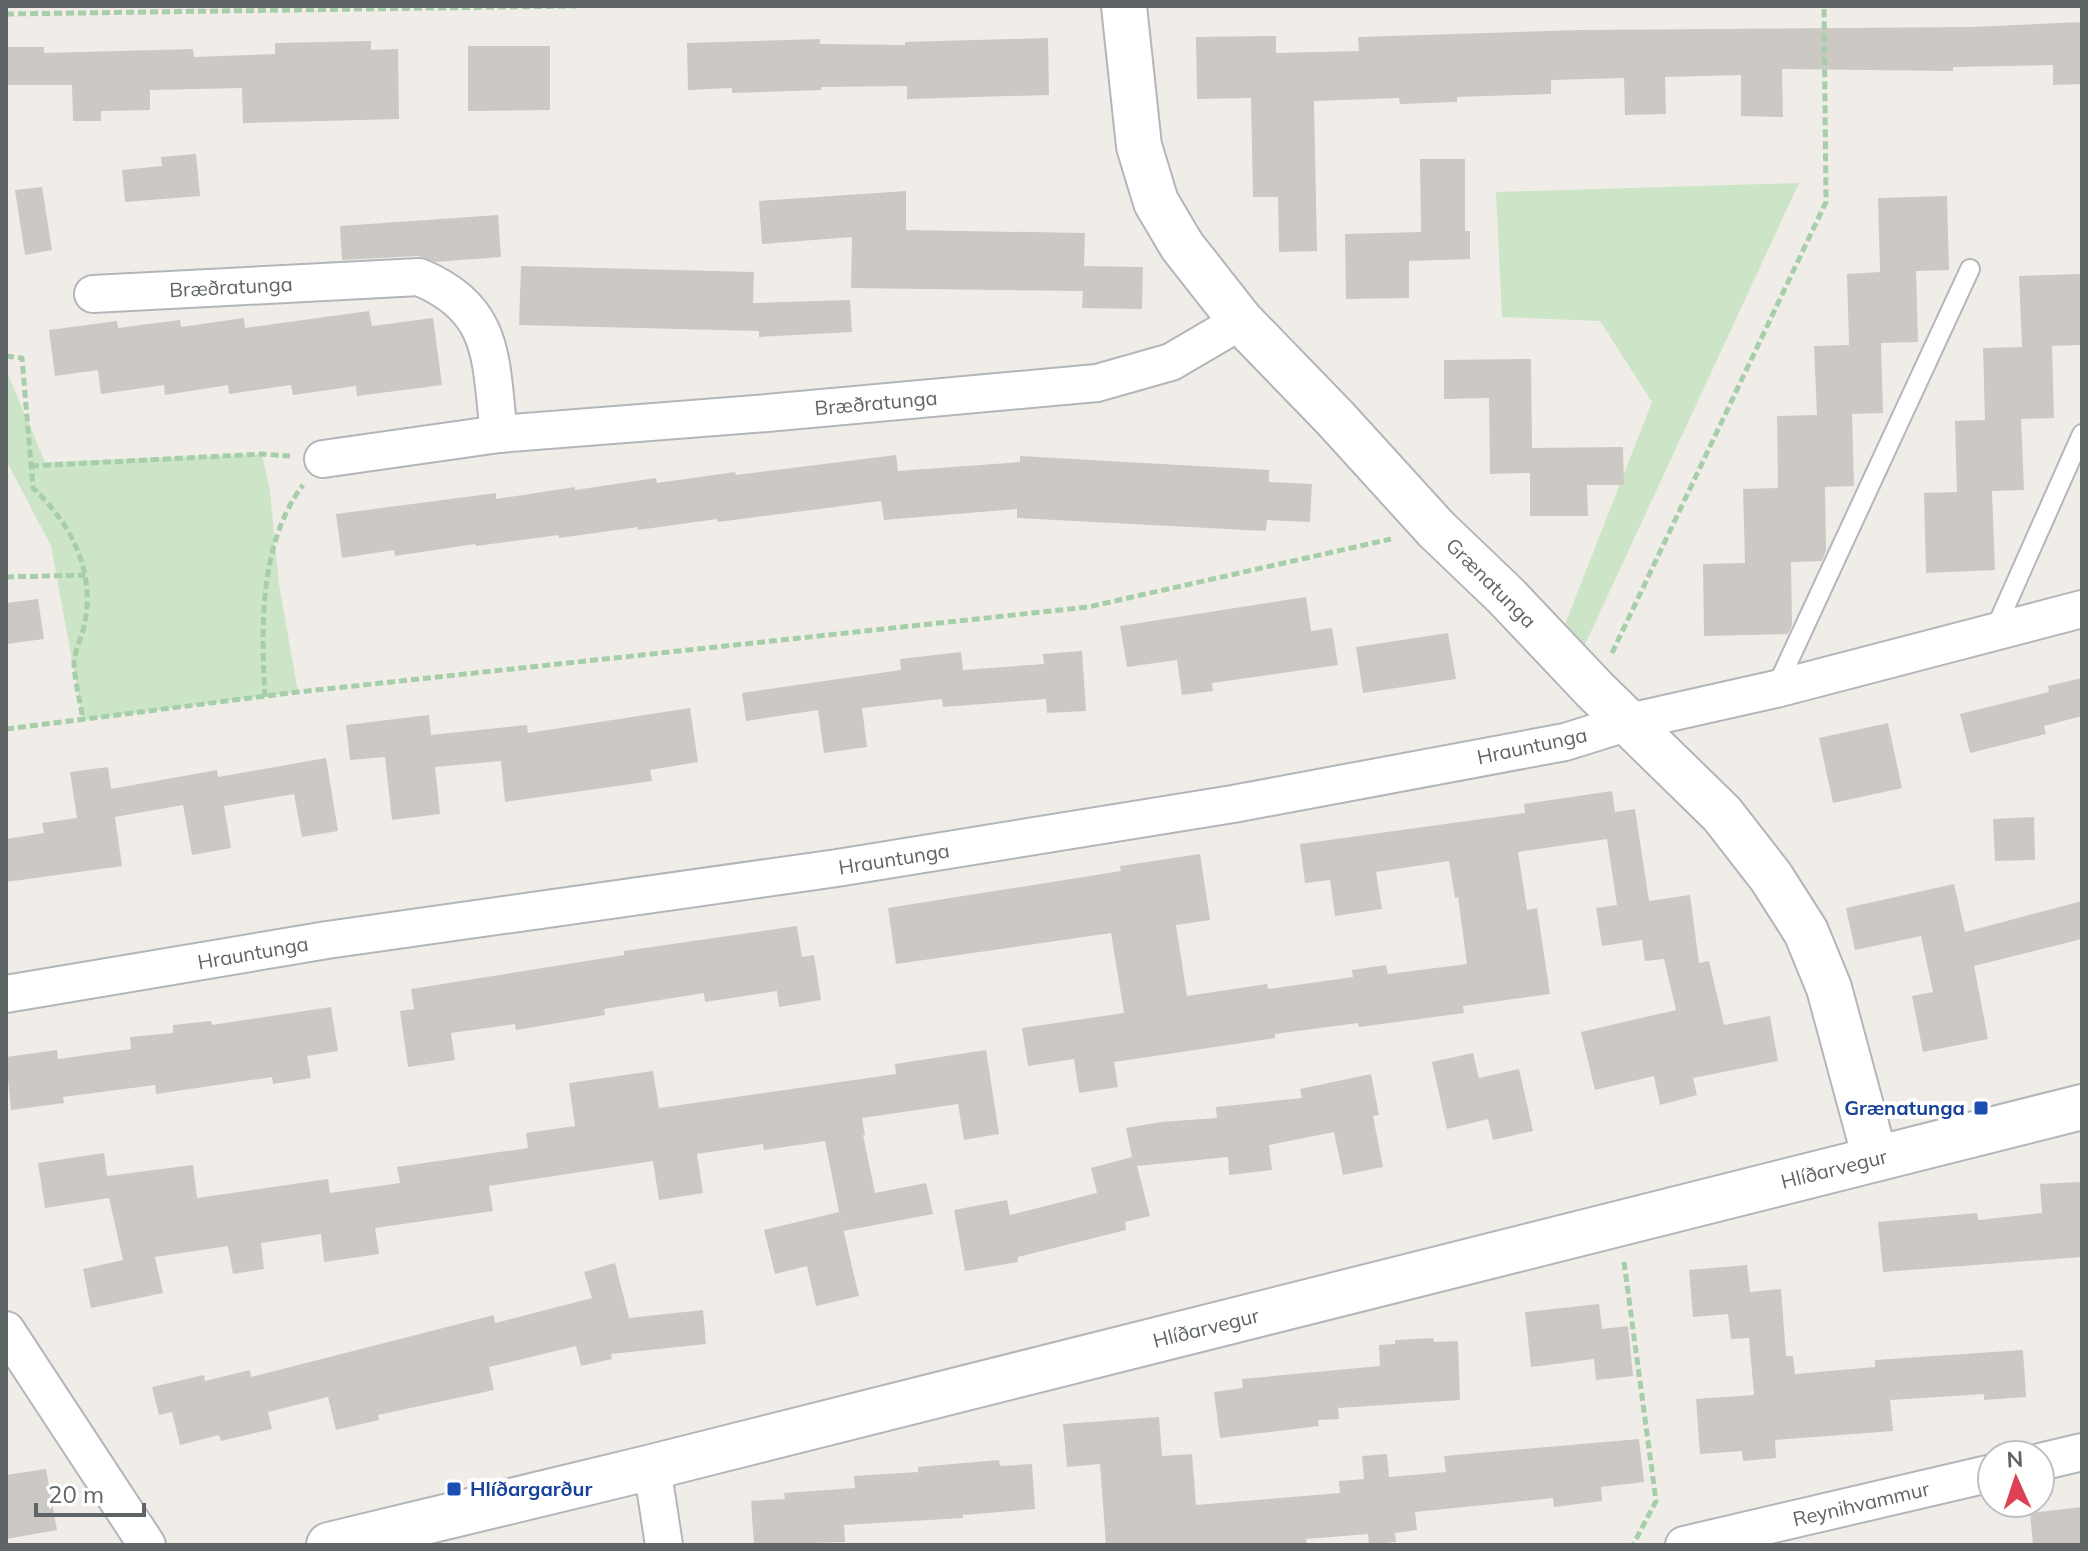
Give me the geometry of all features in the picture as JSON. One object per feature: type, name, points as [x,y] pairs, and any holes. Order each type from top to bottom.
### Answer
[{"type":"street","name":"Grænatunga","points":[[1124,6],[1139,146],[1156,202],[1182,246],[1241,321],[1436,529],[1722,814],[1771,877],[1806,932],[1829,988],[1875,1158]]},
{"type":"street","name":"Bræðratunga","points":[[93,294],[419,277],[439,285],[457,298],[480,325],[487,342],[499,434]]},
{"type":"street","name":"Bræðratunga","points":[[323,459],[499,434],[1097,383],[1171,362],[1241,321]]},
{"type":"street","name":"Hrauntunga","points":[[6,994],[327,940],[837,868],[1218,807],[1565,742],[1629,722],[1776,689],[2082,609]]},
{"type":"street","name":"Hlíðarvegur","points":[[329,1545],[652,1467],[2082,1107]]},
{"type":"street","points":[[11,1348],[147,1545]]},
{"type":"street","points":[[2056,1458],[2082,1452]]},
{"type":"street","points":[[652,1467],[664,1545]]},
{"type":"street","name":"Reynihvammur","points":[[1684,1545],[1976,1477]]},
{"type":"lane","points":[[1776,689],[1970,269]]},
{"type":"lane","points":[[1994,632],[2082,434]]},
{"type":"path","points":[[6,14],[58,10],[577,6]]},
{"type":"path","points":[[1595,690],[1826,202],[1824,6]]},
{"type":"path","points":[[6,356],[22,358],[33,488],[52,506],[67,527],[85,575],[86,619],[74,661],[83,720]]},
{"type":"path","points":[[31,466],[262,454],[323,459]]},
{"type":"path","points":[[265,697],[263,613],[272,558],[296,493],[323,459]]},
{"type":"path","points":[[6,729],[265,697],[1088,607],[1436,529]]},
{"type":"path","points":[[6,577],[85,575]]},
{"type":"path","points":[[1619,1225],[1656,1501],[1633,1545]]},
{"type":"green space","points":[[1799,183],[1582,651],[1562,632],[1652,402],[1600,321],[1502,317],[1496,192]]},
{"type":"green space","points":[[6,370],[45,462],[262,454],[270,491],[279,584],[298,692],[83,720],[51,546],[6,460]]},
{"type":"building","points":[[2082,22],[2082,84],[2053,85],[2053,65],[1953,67],[1953,71],[1782,69],[1783,117],[1741,116],[1741,75],[1665,77],[1666,114],[1625,115],[1624,78],[1551,80],[1551,94],[1457,97],[1457,102],[1400,104],[1399,98],[1314,101],[1317,251],[1279,252],[1278,197],[1253,197],[1251,98],[1197,99],[1196,37],[1276,36],[1276,53],[1359,51],[1358,37],[1579,30],[1970,27]]},
{"type":"building","points":[[1048,38],[1049,95],[907,99],[907,86],[821,87],[821,90],[732,93],[732,88],[688,90],[687,43],[820,39],[820,44],[905,45],[905,42]]},
{"type":"building","points":[[371,41],[371,50],[398,49],[399,119],[243,123],[242,88],[150,90],[150,110],[101,111],[101,121],[73,121],[72,85],[6,85],[6,47],[44,47],[44,53],[193,49],[194,57],[275,54],[275,43]]},
{"type":"building","points":[[468,46],[550,46],[550,110],[468,111]]},
{"type":"building","points":[[196,154],[200,196],[125,202],[122,170],[162,166],[161,157]]},
{"type":"building","points":[[1420,159],[1465,159],[1465,231],[1470,231],[1470,259],[1409,261],[1409,298],[1346,299],[1345,234],[1421,232]]},
{"type":"building","points":[[42,187],[52,250],[25,255],[15,190]]},
{"type":"building","points":[[906,191],[906,230],[1085,233],[1084,266],[1143,267],[1142,309],[1082,308],[1083,291],[851,288],[852,237],[762,244],[759,201]]},
{"type":"building","points":[[1947,196],[1949,270],[1916,271],[1918,342],[1881,343],[1883,413],[1852,414],[1854,486],[1825,487],[1826,551],[1822,561],[1791,562],[1792,625],[1788,634],[1704,636],[1703,564],[1745,563],[1743,489],[1778,488],[1777,416],[1817,415],[1814,346],[1849,345],[1847,274],[1880,272],[1878,198]]},
{"type":"building","points":[[498,215],[501,257],[435,262],[418,256],[342,260],[340,226]]},
{"type":"building","points":[[521,266],[754,272],[753,303],[850,300],[852,332],[759,337],[759,331],[519,325]]},
{"type":"building","points":[[2082,274],[2082,345],[2052,346],[2054,418],[2021,419],[2024,490],[1992,491],[1995,570],[1926,573],[1924,493],[1957,492],[1955,421],[1985,420],[1983,348],[2022,347],[2019,276]]},
{"type":"building","points":[[369,311],[372,326],[433,318],[442,385],[357,396],[356,386],[293,395],[291,385],[229,394],[228,385],[165,395],[164,385],[101,394],[98,370],[55,376],[49,330],[117,321],[118,328],[180,320],[181,327],[244,318],[245,328]]},
{"type":"building","points":[[1531,359],[1532,448],[1623,447],[1624,485],[1587,485],[1588,516],[1530,516],[1530,473],[1490,474],[1489,398],[1444,399],[1444,360]]},
{"type":"building","points":[[896,455],[898,471],[1020,462],[1020,456],[1269,470],[1269,482],[1312,484],[1310,522],[1267,520],[1266,531],[1017,518],[1017,509],[884,520],[881,501],[718,522],[717,519],[638,530],[638,527],[559,538],[559,535],[475,544],[395,556],[394,550],[342,558],[336,514],[496,493],[496,499],[656,478],[657,483]]},
{"type":"building","points":[[1306,597],[1311,631],[1332,628],[1338,665],[1212,683],[1213,691],[1182,695],[1177,660],[1127,667],[1120,626]]},
{"type":"building","points":[[38,599],[44,639],[6,644],[6,603]]},
{"type":"building","points":[[1448,633],[1456,679],[1363,693],[1356,647]]},
{"type":"building","points":[[1082,651],[1086,711],[1047,713],[1046,699],[943,707],[942,699],[862,708],[867,747],[824,753],[818,710],[746,721],[742,693],[901,670],[900,659],[961,652],[963,670],[1044,664],[1043,654]]},
{"type":"building","points":[[2082,678],[2082,716],[2044,726],[2046,734],[1970,753],[1960,714],[2049,692],[2048,686]]},
{"type":"building","points":[[690,708],[698,762],[650,770],[652,781],[505,802],[501,761],[435,767],[440,814],[392,820],[385,757],[350,760],[346,725],[429,715],[431,735],[527,725],[528,733]]},
{"type":"building","points":[[1888,723],[1902,788],[1833,803],[1819,738]]},
{"type":"building","points":[[326,758],[338,831],[302,837],[294,794],[224,806],[231,848],[192,855],[183,805],[115,817],[122,866],[6,882],[6,839],[44,833],[42,823],[77,818],[70,772],[108,767],[111,789],[217,770],[218,777]]},
{"type":"building","points":[[1612,791],[1615,812],[1635,809],[1649,901],[1690,895],[1699,963],[1709,961],[1724,1025],[1770,1016],[1778,1061],[1693,1078],[1697,1095],[1660,1105],[1654,1076],[1595,1090],[1581,1032],[1676,1010],[1664,959],[1645,961],[1642,940],[1602,946],[1596,908],[1617,905],[1607,839],[1518,852],[1527,910],[1537,908],[1550,994],[1463,1006],[1464,1013],[1275,1034],[1275,1038],[1114,1062],[1118,1087],[1079,1093],[1074,1059],[1028,1066],[1022,1028],[1124,1013],[1111,933],[896,964],[888,908],[1121,871],[1120,866],[1200,854],[1210,920],[1176,925],[1187,996],[1267,984],[1268,989],[1353,977],[1352,970],[1386,965],[1388,974],[1467,964],[1458,897],[1455,898],[1449,861],[1376,872],[1382,909],[1335,916],[1330,880],[1305,883],[1300,844],[1525,813],[1524,804]]},
{"type":"building","points":[[2034,817],[2035,860],[1995,861],[1993,819]]},
{"type":"building","points":[[1954,884],[1965,932],[2082,901],[2082,939],[1974,966],[1988,1039],[1923,1052],[1912,996],[1933,992],[1921,936],[1855,950],[1846,908]]},
{"type":"building","points":[[797,926],[802,957],[814,955],[821,1000],[779,1007],[777,991],[705,1002],[704,993],[604,1009],[605,1015],[516,1030],[515,1024],[451,1033],[455,1060],[408,1067],[400,1011],[414,1009],[411,989],[624,955],[624,951]]},
{"type":"building","points":[[331,1007],[338,1051],[307,1056],[311,1078],[273,1084],[272,1077],[156,1094],[155,1085],[63,1097],[64,1103],[11,1110],[6,1057],[57,1050],[58,1059],[131,1049],[130,1037],[173,1033],[173,1025],[211,1021],[212,1025]]},
{"type":"building","points":[[986,1050],[999,1134],[964,1140],[958,1104],[862,1118],[875,1193],[926,1183],[933,1214],[843,1231],[825,1141],[764,1150],[763,1144],[697,1154],[703,1193],[659,1200],[653,1161],[489,1186],[493,1211],[375,1228],[379,1254],[324,1262],[321,1234],[261,1243],[264,1269],[233,1274],[228,1246],[155,1257],[163,1293],[91,1308],[83,1269],[123,1260],[109,1198],[45,1208],[38,1163],[104,1153],[107,1176],[193,1165],[197,1198],[328,1179],[330,1193],[400,1183],[397,1167],[528,1148],[526,1133],[575,1126],[569,1083],[653,1071],[659,1108],[896,1074],[895,1064]]},
{"type":"building","points":[[1473,1053],[1479,1078],[1519,1069],[1533,1131],[1493,1140],[1488,1119],[1447,1129],[1432,1062]]},
{"type":"building","points":[[1371,1074],[1379,1115],[1373,1116],[1383,1167],[1343,1175],[1334,1132],[1269,1145],[1272,1170],[1229,1175],[1228,1157],[1137,1166],[1150,1216],[1125,1222],[1126,1230],[1018,1257],[1018,1262],[965,1271],[954,1210],[1007,1200],[1010,1215],[1097,1193],[1091,1168],[1132,1157],[1126,1128],[1217,1118],[1216,1107],[1302,1098],[1300,1089]]},
{"type":"building","points":[[2080,1182],[2082,1257],[1883,1272],[1878,1222],[1977,1213],[1978,1220],[2042,1213],[2040,1184]]},
{"type":"building","points":[[839,1212],[859,1296],[816,1306],[807,1266],[775,1274],[764,1230]]},
{"type":"building","points":[[615,1263],[629,1318],[703,1310],[706,1344],[611,1354],[612,1359],[581,1366],[576,1346],[489,1367],[494,1390],[378,1415],[379,1420],[336,1430],[328,1397],[268,1412],[272,1429],[221,1441],[219,1435],[180,1445],[172,1412],[159,1415],[152,1387],[204,1375],[205,1381],[250,1370],[251,1377],[494,1315],[495,1323],[592,1298],[584,1272]]},
{"type":"building","points":[[1747,1265],[1750,1292],[1781,1289],[1786,1356],[1793,1356],[1795,1374],[1875,1367],[1875,1360],[2023,1350],[2026,1397],[1984,1400],[1984,1394],[1890,1400],[1893,1431],[1775,1440],[1776,1458],[1743,1461],[1742,1451],[1700,1454],[1696,1399],[1754,1395],[1749,1338],[1731,1339],[1728,1314],[1693,1317],[1689,1270]]},
{"type":"building","points":[[1599,1304],[1602,1329],[1628,1326],[1633,1376],[1596,1380],[1594,1359],[1531,1367],[1525,1312]]},
{"type":"building","points":[[1433,1338],[1434,1342],[1458,1341],[1460,1400],[1338,1408],[1339,1419],[1318,1420],[1319,1426],[1220,1438],[1214,1392],[1243,1388],[1242,1379],[1380,1366],[1379,1345],[1395,1344],[1395,1340]]},
{"type":"building","points":[[1159,1417],[1162,1456],[1192,1454],[1196,1505],[1340,1493],[1339,1481],[1364,1479],[1362,1456],[1387,1454],[1389,1477],[1446,1472],[1444,1456],[1639,1439],[1644,1482],[1601,1487],[1602,1501],[1554,1507],[1553,1498],[1415,1512],[1417,1530],[1395,1533],[1396,1542],[1369,1545],[1368,1534],[1306,1539],[1307,1545],[1106,1545],[1100,1464],[1067,1467],[1063,1424]]},
{"type":"building","points":[[999,1460],[1000,1466],[1032,1464],[1035,1509],[963,1515],[963,1518],[844,1525],[845,1542],[754,1545],[751,1501],[785,1499],[784,1493],[855,1488],[854,1476],[918,1472],[918,1467]]},
{"type":"building","points":[[46,1469],[57,1530],[6,1539],[6,1475]]},
{"type":"building","points":[[2082,1507],[2082,1545],[2033,1545],[2031,1519],[2056,1519],[2056,1510]]},
{"type":"place","name":"Grænatunga","points":[[1981,1108]]},
{"type":"place","name":"Hlíðargarður","points":[[454,1489]]}]
